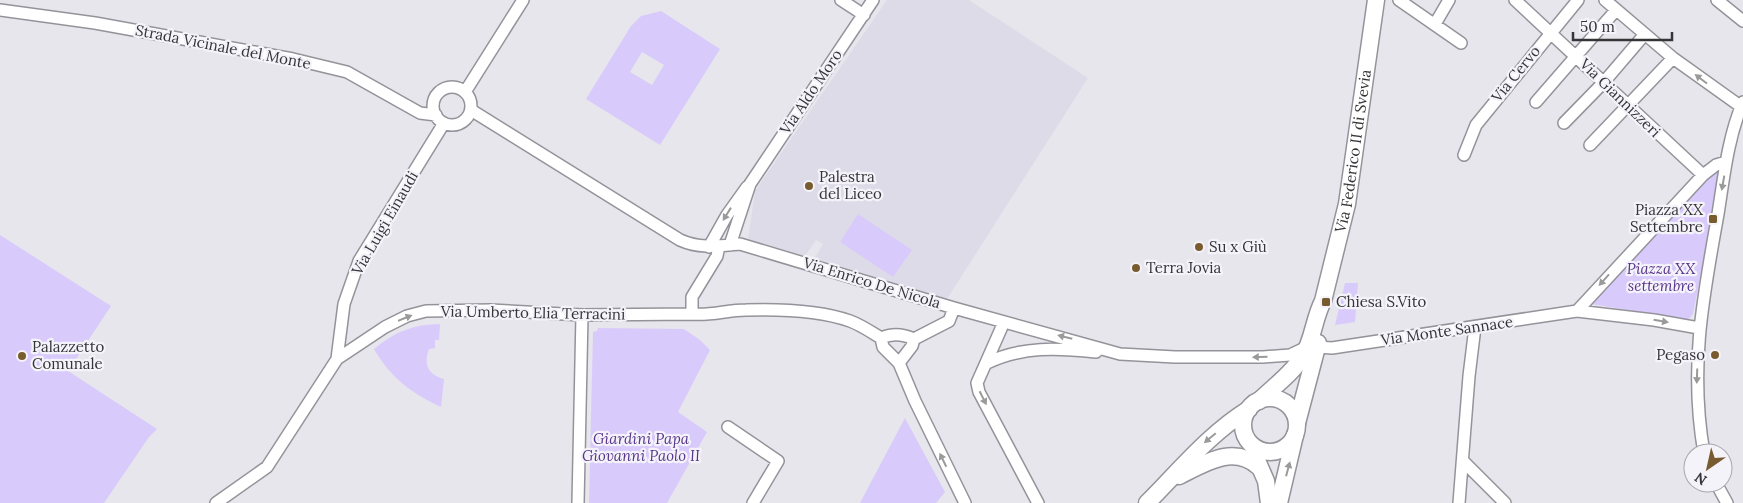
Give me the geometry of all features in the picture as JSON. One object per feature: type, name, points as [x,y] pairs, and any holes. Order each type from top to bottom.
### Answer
[{"type":"main road","name":"Via Federico II di Svevia","points":[[1279,503],[1296,429],[1302,369],[1324,317],[1323,301],[1347,204],[1376,0]]},
{"type":"main road","points":[[1146,503],[1169,482],[1199,448],[1234,418],[1302,369]]},
{"type":"main road","points":[[1169,482],[1219,457],[1255,457],[1284,448],[1296,429],[1295,415],[1284,402],[1267,399],[1254,405],[1244,424],[1247,438],[1258,449],[1255,457],[1266,481],[1269,503]]},
{"type":"street","points":[[465,92],[523,0]]},
{"type":"street","points":[[841,0],[864,15]]},
{"type":"street","name":"Via Aldo Moro","points":[[719,246],[750,184],[873,0]]},
{"type":"street","points":[[1435,24],[1449,0]]},
{"type":"street","name":"Via Giannizzeri","points":[[1515,0],[1703,175]]},
{"type":"street","name":"Via Cervo","points":[[1464,155],[1476,125],[1578,0]]},
{"type":"street","points":[[1605,0],[1673,58],[1742,106],[1726,162],[1699,328],[1696,390],[1703,443]]},
{"type":"street","points":[[1717,0],[1743,20]]},
{"type":"street","points":[[1404,2],[1461,43]]},
{"type":"street","name":"Strada Vicinale del Monte","points":[[0,10],[95,22],[293,59],[348,72],[420,113],[440,119]]},
{"type":"street","points":[[1536,102],[1616,10]]},
{"type":"street","points":[[1564,123],[1604,82],[1645,34]]},
{"type":"street","points":[[1590,145],[1673,58]]},
{"type":"street","points":[[453,88],[465,92],[470,100],[471,110],[461,123],[440,119],[434,102],[441,91],[453,88]]},
{"type":"street","name":"Via Enrico De Nicola","points":[[471,110],[692,246],[740,244],[954,308],[1120,354],[1174,357],[1263,357],[1290,355],[1312,347]]},
{"type":"street","name":"Via Luigi Einaudi","points":[[337,359],[344,304],[359,261],[440,119]]},
{"type":"street","points":[[1577,311],[1703,175],[1716,165],[1726,162]]},
{"type":"street","name":"Via Aldo Moro","points":[[719,246],[726,215],[750,184]]},
{"type":"street","points":[[692,314],[692,297],[717,256],[719,246]]},
{"type":"street","points":[[899,363],[912,346],[914,339],[949,321],[954,308]]},
{"type":"street","name":"Via Umberto Elia Terracini","points":[[216,503],[267,467],[337,359],[362,341],[407,316],[426,311],[490,310],[582,315],[692,314],[708,316],[744,310],[807,313],[852,322],[881,338]]},
{"type":"street","name":"Via Monte Sannace","points":[[1312,347],[1332,348],[1577,311],[1654,320],[1699,328]]},
{"type":"street","points":[[578,503],[582,315]]},
{"type":"street","points":[[1004,322],[977,383],[979,392],[1038,503]]},
{"type":"street","points":[[1459,503],[1475,327]]},
{"type":"street","points":[[914,339],[906,335],[888,335],[881,338],[884,347],[899,363],[915,401],[965,503]]},
{"type":"street","points":[[987,363],[1016,352],[1034,350],[1068,349],[1120,354]]},
{"type":"street","points":[[728,427],[778,461],[754,503]]},
{"type":"street","points":[[1463,461],[1505,503]]},
{"type":"shaded area","points":[[887,0],[969,0],[1088,78],[947,299],[814,259],[823,244],[816,240],[805,256],[748,239],[755,191]]},
{"type":"green space","points":[[661,11],[720,49],[660,145],[586,99],[631,26],[641,16]],"holes":[[[642,52],[664,65],[652,85],[630,72]]]},
{"type":"green space","name":"Piazza XX settembre","points":[[1717,170],[1719,173],[1718,186],[1693,314],[1688,320],[1591,304],[1590,301],[1710,173]]},
{"type":"green space","points":[[858,214],[912,250],[893,277],[840,242]]},
{"type":"green space","points":[[0,235],[111,306],[68,371],[157,429],[149,437],[104,503],[0,503]]},
{"type":"green space","points":[[1345,283],[1358,283],[1355,322],[1335,325]]},
{"type":"green space","points":[[440,324],[439,340],[435,340],[435,348],[429,349],[427,364],[434,375],[444,379],[441,407],[420,396],[402,383],[387,368],[374,349],[389,338],[405,330],[413,327]]},
{"type":"green space","name":"Giardini Papa Giovanni Paolo II","points":[[598,328],[684,329],[710,350],[678,412],[707,432],[667,503],[589,503],[593,332],[597,331]]},
{"type":"green space","points":[[905,418],[945,492],[936,503],[860,503]]},
{"type":"place","name":"Palestra del Liceo","points":[[809,186]]},
{"type":"place","name":"Piazza XX Settembre","points":[[1713,219]]},
{"type":"place","name":"Su x Giù","points":[[1199,247]]},
{"type":"place","name":"Terra Jovia","points":[[1136,268]]},
{"type":"place","name":"Chiesa S.Vito","points":[[1326,302]]},
{"type":"place","name":"Pegaso","points":[[1715,355]]},
{"type":"place","name":"Palazzetto Comunale","points":[[22,356]]}]
